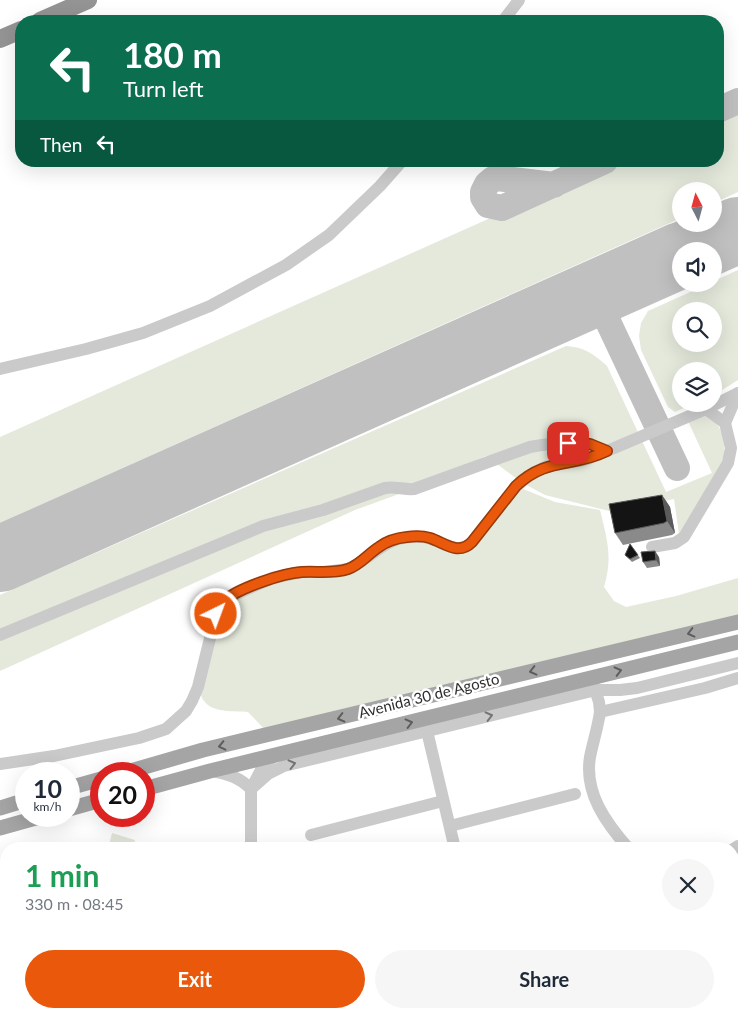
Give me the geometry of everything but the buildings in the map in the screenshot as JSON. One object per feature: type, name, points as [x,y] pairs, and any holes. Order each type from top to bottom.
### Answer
[{"type":"highway","points":[[54,15],[88,0]]},
{"type":"highway","points":[[0,39],[15,33]]},
{"type":"main road","name":"Avenida 30 de Agosto","points":[[155,764],[203,750],[738,622]]},
{"type":"main road","name":"Avenida 30 de Agosto","points":[[155,786],[276,755],[593,684],[738,642]]},
{"type":"main road","points":[[0,808],[15,803]]},
{"type":"main road","points":[[0,828],[15,824]]},
{"type":"street","points":[[508,15],[519,0]]},
{"type":"street","points":[[0,369],[86,349],[143,333],[210,306],[286,265],[330,235],[396,167]]},
{"type":"street","points":[[722,401],[738,393]]},
{"type":"street","points":[[652,547],[675,543],[684,537],[728,463],[731,448],[726,422],[738,393]]},
{"type":"street","points":[[0,764],[54,756],[155,734],[166,729],[186,711],[192,701],[198,687],[216,614],[220,605],[230,596],[286,574],[348,569],[357,565],[379,547],[397,539],[424,537],[452,548],[462,548],[472,542],[524,478],[545,467],[587,459],[699,412]]},
{"type":"street","points":[[711,412],[726,422]]},
{"type":"street","points":[[0,635],[263,526],[323,510],[384,488],[394,486],[407,490],[414,489],[530,447],[544,444],[590,444],[607,451]]},
{"type":"street","points":[[251,789],[268,774],[284,766],[427,731],[593,684],[620,690],[637,688],[738,663]]},
{"type":"street","points":[[600,712],[704,688],[738,678]]},
{"type":"street","points":[[593,684],[600,712],[599,724],[590,756],[592,791],[603,816],[613,832],[622,842]]},
{"type":"street","points":[[427,731],[453,842]]},
{"type":"street","points":[[251,842],[251,789],[255,778],[263,766],[276,755]]},
{"type":"street","points":[[210,771],[237,778],[251,789]]},
{"type":"street","points":[[450,826],[575,794]]},
{"type":"street","points":[[311,835],[442,800]]},
{"type":"shaded area","points":[[738,108],[738,192],[722,199],[722,182],[672,182],[672,222],[0,523],[0,437],[605,167],[724,167],[724,114]]},
{"type":"shaded area","points":[[738,270],[738,380],[722,390],[722,362],[672,362],[672,410],[668,407],[641,350],[639,336],[641,323],[648,311],[690,292],[722,292],[722,277]]},
{"type":"shaded area","points":[[566,346],[588,352],[607,366],[666,492],[712,473],[687,419],[697,415],[706,416],[717,424],[723,438],[724,460],[679,534],[674,499],[613,512],[545,495],[521,482],[486,456],[399,494],[355,510],[0,671],[0,595]]},
{"type":"shaded area","points":[[516,486],[555,502],[600,510],[609,557],[604,587],[614,601],[626,607],[676,596],[738,578],[738,622],[270,735],[248,712],[219,710],[209,706],[204,700],[198,687],[220,605],[272,578],[338,571],[397,539],[462,548]]},
{"type":"shaded area","points":[[112,833],[135,840],[135,842],[110,842]]},
{"type":"taxiway","points":[[724,107],[738,101]]},
{"type":"taxiway","points":[[553,185],[592,167]]},
{"type":"taxiway","points":[[497,178],[553,185],[502,208],[488,205],[483,197],[487,184],[497,178]]},
{"type":"taxiway","points":[[595,294],[677,468]]},
{"type":"runway","points":[[711,242],[738,230]]},
{"type":"runway","points":[[0,559],[672,259]]},
{"type":"route","points":[[216,614],[220,605],[230,596],[272,578],[301,572],[325,572],[348,569],[357,565],[379,547],[397,539],[424,537],[431,538],[452,548],[462,548],[472,542],[524,478],[545,467],[587,459],[607,451],[590,444],[568,443]]}]
